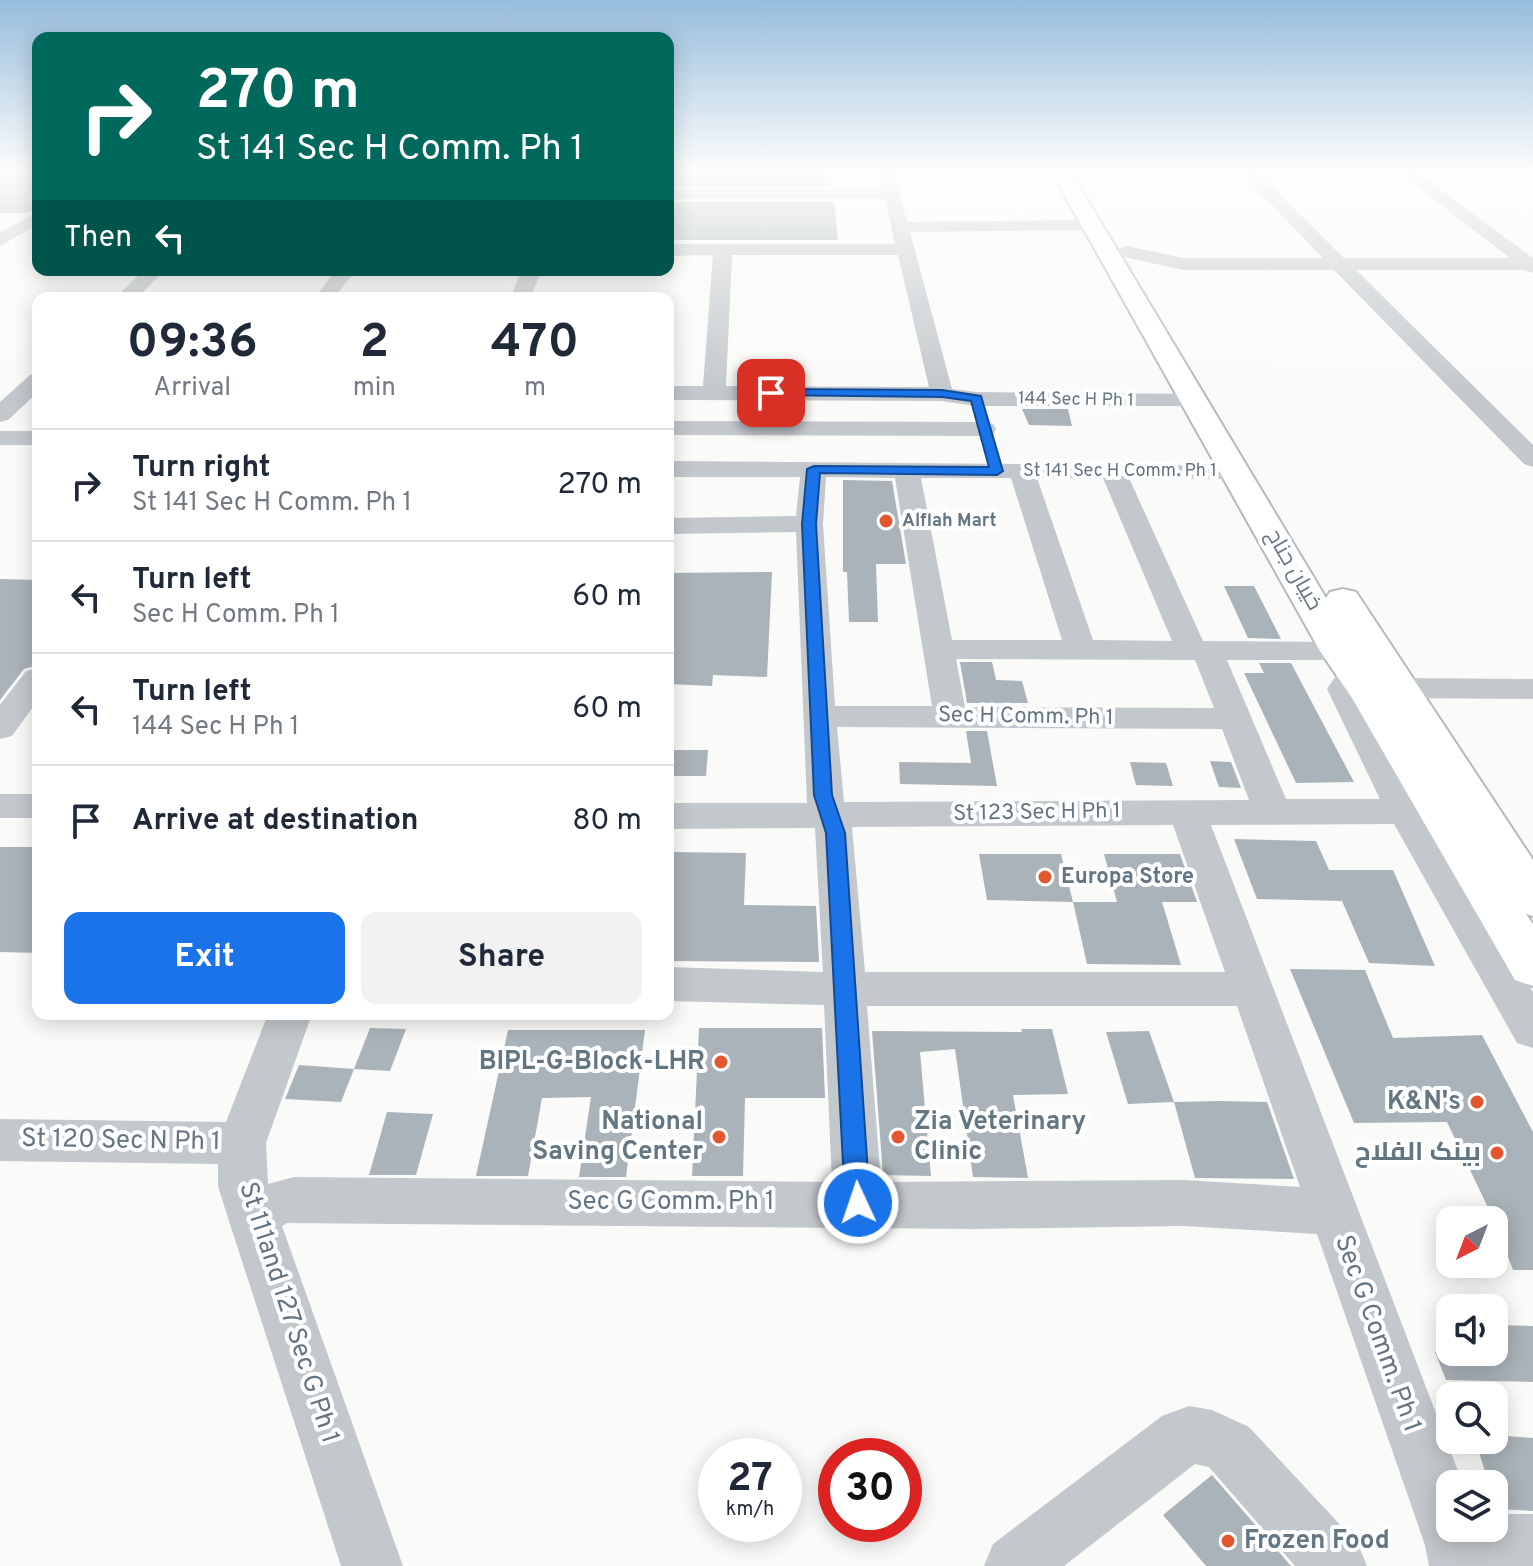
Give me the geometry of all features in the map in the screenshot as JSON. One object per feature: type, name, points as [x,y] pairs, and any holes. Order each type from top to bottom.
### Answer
[{"type":"main road","name":"خیبان جناح","points":[[1101,244],[1196,401],[1346,662],[1372,697],[1438,812],[1533,966]]},
{"type":"main road","name":"خیبان جناح","points":[[1121,244],[1533,898]]},
{"type":"street","points":[[903,244],[942,394]]},
{"type":"street","points":[[1319,244],[1533,459]]},
{"type":"street","points":[[1504,244],[1532,265]]},
{"type":"street","points":[[0,248],[25,248]]},
{"type":"street","points":[[674,250],[904,249]]},
{"type":"street","points":[[714,392],[723,251]]},
{"type":"street","points":[[1127,252],[1183,264],[1532,265]]},
{"type":"street","points":[[1152,277],[1183,264]]},
{"type":"street","points":[[131,292],[149,276]]},
{"type":"street","points":[[329,292],[341,276]]},
{"type":"street","points":[[0,415],[32,386]]},
{"type":"street","name":"144 Sec H Ph 1","points":[[674,393],[942,394],[976,399],[1196,401]]},
{"type":"street","points":[[976,399],[984,429],[1009,472],[1080,648]]},
{"type":"street","points":[[674,428],[984,429]]},
{"type":"street","points":[[0,438],[32,438]]},
{"type":"street","name":"St 141 Sec H Comm. Ph 1","points":[[674,469],[1237,471]]},
{"type":"street","points":[[814,469],[809,524],[823,795],[835,833],[858,1203]]},
{"type":"street","points":[[907,471],[950,716]]},
{"type":"street","points":[[1113,471],[1233,719],[1272,811]]},
{"type":"street","points":[[674,526],[809,524]]},
{"type":"street","points":[[938,649],[1080,648],[1346,662],[1343,689],[1406,811],[1533,1030]]},
{"type":"street","points":[[0,728],[32,686]]},
{"type":"street","points":[[1398,688],[1533,689]]},
{"type":"street","name":"Sec H Comm. Ph 1","points":[[820,716],[1233,719]]},
{"type":"street","points":[[0,806],[32,806]]},
{"type":"street","name":"Sec G Comm. Ph 1","points":[[1187,811],[1458,1555],[1533,1545]]},
{"type":"street","name":"St 123 Sec H Ph 1","points":[[674,816],[1406,811]]},
{"type":"street","points":[[674,984],[845,989],[1253,989]]},
{"type":"street","name":"St 111and 127 Sec G Ph 1","points":[[288,1020],[242,1143],[241,1169],[252,1215],[372,1566]]},
{"type":"street","name":"St 120 Sec N Ph 1","points":[[0,1140],[242,1143]]},
{"type":"street","name":"Sec G Comm. Ph 1","points":[[252,1215],[282,1201],[294,1200],[973,1206],[1184,1203],[1332,1212]]},
{"type":"street","points":[[1015,1566],[1182,1436],[1197,1434],[1213,1437],[1229,1447],[1336,1566]]},
{"type":"building","points":[[1022,409],[1068,409],[1072,426],[1029,425]]},
{"type":"building","points":[[843,480],[892,481],[906,564],[876,564],[878,622],[849,622],[847,572],[843,572]]},
{"type":"building","points":[[772,572],[767,677],[713,675],[712,686],[674,684],[674,573]]},
{"type":"building","points":[[0,579],[32,580],[32,667],[24,669],[0,700]]},
{"type":"building","points":[[1224,586],[1254,586],[1281,639],[1248,638]]},
{"type":"building","points":[[960,662],[992,662],[996,680],[1022,681],[1028,703],[967,703]]},
{"type":"building","points":[[1259,663],[1291,663],[1354,782],[1296,783],[1244,673],[1264,673]]},
{"type":"building","points":[[966,731],[987,731],[997,786],[900,784],[899,762],[971,763]]},
{"type":"building","points":[[674,750],[708,750],[706,776],[674,776]]},
{"type":"building","points":[[1210,761],[1231,762],[1241,788],[1219,787]]},
{"type":"building","points":[[1130,762],[1166,763],[1173,786],[1136,785]]},
{"type":"building","points":[[1234,839],[1316,841],[1329,870],[1393,870],[1435,966],[1369,963],[1342,901],[1257,899]]},
{"type":"building","points":[[0,847],[32,847],[32,953],[0,952]]},
{"type":"building","points":[[674,852],[746,853],[744,905],[816,906],[819,962],[674,961]]},
{"type":"building","points":[[979,854],[1061,854],[1073,902],[987,900]]},
{"type":"building","points":[[1104,854],[1180,854],[1197,902],[1162,902],[1181,965],[1087,964],[1073,902],[1117,902]]},
{"type":"building","points":[[1290,969],[1365,970],[1393,1038],[1482,1035],[1533,1132],[1533,1270],[1513,1270],[1508,1257],[1508,1206],[1487,1206],[1447,1122],[1354,1123]]},
{"type":"building","points":[[370,1028],[406,1029],[390,1071],[354,1069]]},
{"type":"building","points":[[699,1028],[822,1028],[825,1098],[745,1098],[743,1176],[692,1176]]},
{"type":"building","points":[[1021,1029],[1052,1029],[1068,1094],[1013,1095],[1028,1178],[973,1177],[955,1049],[920,1052],[931,1176],[883,1175],[872,1031],[1022,1032]]},
{"type":"building","points":[[508,1030],[645,1030],[626,1177],[579,1177],[591,1097],[542,1098],[528,1176],[476,1176]]},
{"type":"building","points":[[1149,1031],[1174,1102],[1128,1104],[1106,1032]]},
{"type":"building","points":[[299,1065],[354,1069],[341,1102],[285,1099]]},
{"type":"building","points":[[1174,1102],[1267,1102],[1294,1179],[1195,1178]]},
{"type":"building","points":[[387,1112],[433,1114],[416,1175],[369,1175]]},
{"type":"building","points":[[1508,1325],[1533,1326],[1533,1382],[1446,1380],[1440,1366],[1508,1366]]},
{"type":"building","points":[[1508,1436],[1533,1438],[1533,1511],[1508,1510],[1508,1470],[1485,1470],[1479,1454],[1508,1454]]},
{"type":"building","name":"Frozen Food","points":[[1212,1475],[1291,1566],[1206,1566],[1163,1515]]},
{"type":"place","name":"Alflah Mart","points":[[886,521]]},
{"type":"place","name":"Europa Store","points":[[1045,877]]},
{"type":"place","name":"BIPL-G-Block-LHR","points":[[721,1062]]},
{"type":"place","name":"K&N's","points":[[1477,1102]]},
{"type":"place","name":"National Saving Center","points":[[719,1137]]},
{"type":"place","name":"Zia Veterinary Clinic","points":[[898,1137]]},
{"type":"place","name":"بینک الفلاح","points":[[1497,1153]]},
{"type":"place","name":"Frozen Food","points":[[1228,1541]]},
{"type":"route","points":[[771,393],[942,394],[976,399],[997,471],[814,469],[809,524],[823,795],[835,833],[858,1203]]}]
